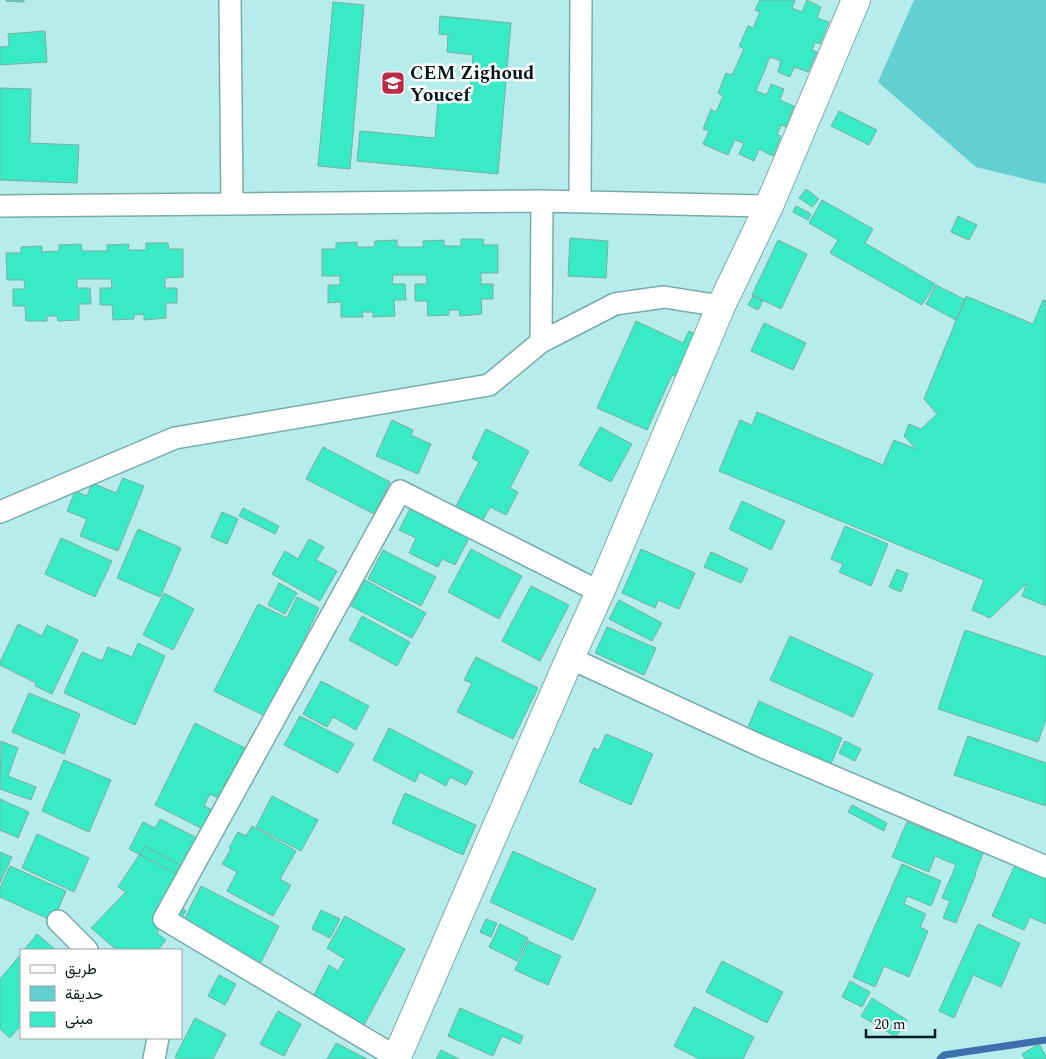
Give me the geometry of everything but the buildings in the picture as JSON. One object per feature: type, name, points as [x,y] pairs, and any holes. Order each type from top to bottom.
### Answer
[{"type":"street","points":[[230,0],[232,204]]},
{"type":"street","points":[[580,201],[581,0]]},
{"type":"street","points":[[600,592],[400,491],[164,919],[396,1058],[600,592],[721,306],[769,206],[856,0]]},
{"type":"street","points":[[541,342],[542,201]]},
{"type":"street","points":[[0,206],[542,201],[769,206]]},
{"type":"street","points":[[0,512],[175,438],[489,385],[541,342],[615,304],[664,297],[721,306]]},
{"type":"street","points":[[570,658],[763,746],[1046,867]]},
{"type":"street","points":[[58,921],[86,949]]},
{"type":"street","points":[[154,1059],[158,1039]]},
{"type":"green space","points":[[914,0],[1046,0],[1046,184],[976,167],[878,82]]},
{"type":"waterway","points":[[940,1059],[944,1055],[1046,1040]]},
{"type":"place","name":"CEM Zighoud Youcef","points":[[393,83]]}]
